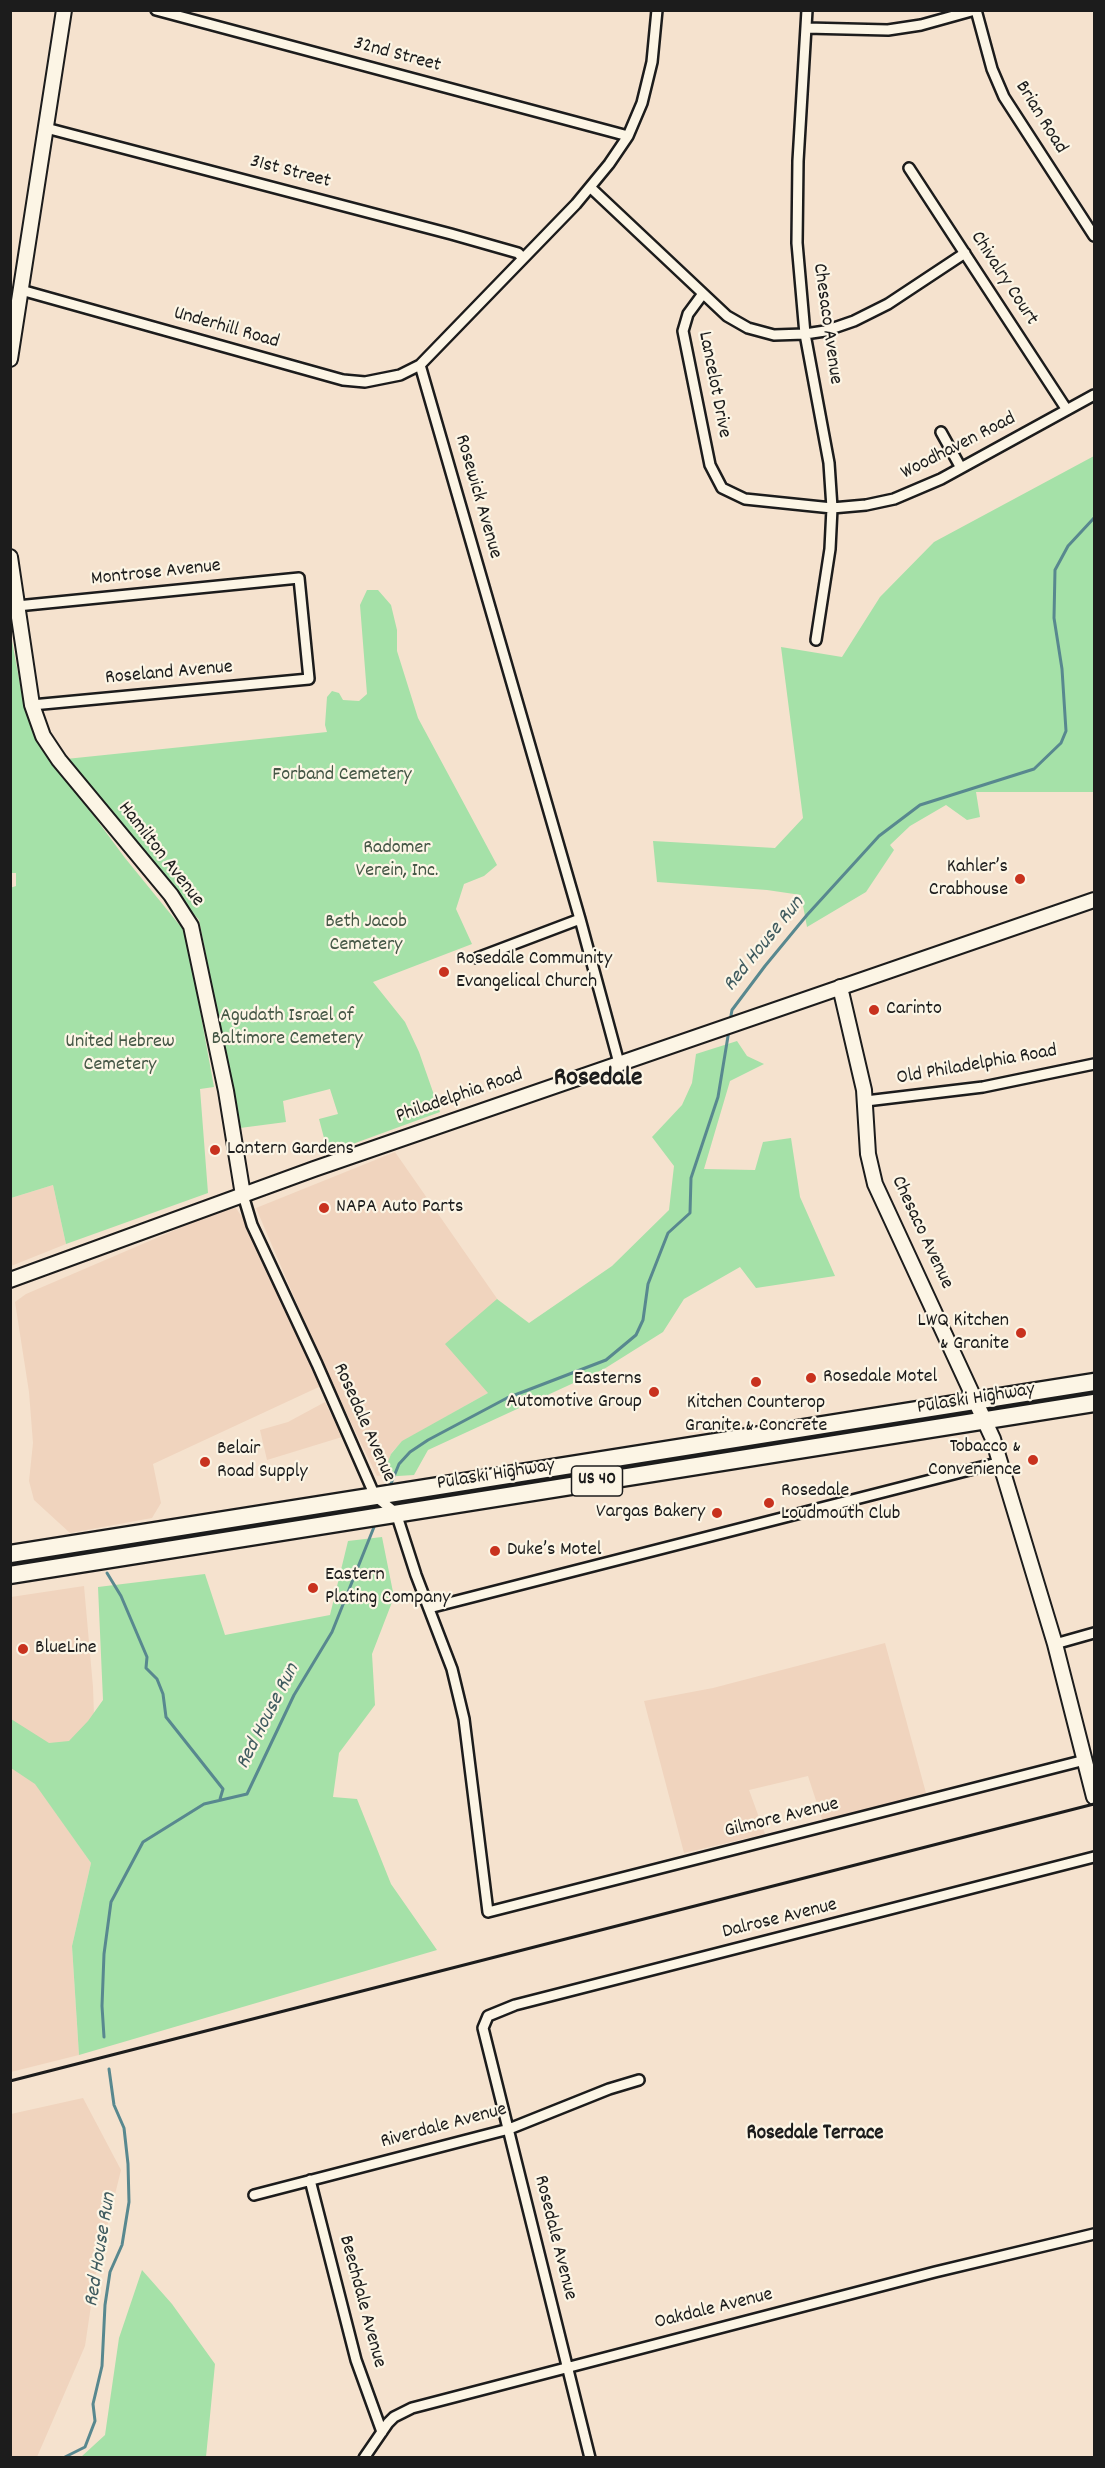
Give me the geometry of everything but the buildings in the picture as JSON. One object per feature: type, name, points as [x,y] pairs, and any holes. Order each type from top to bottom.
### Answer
[{"type":"highway","name":"Pulaski Highway","points":[[10,1554],[1095,1382]]},
{"type":"highway","name":"Pulaski Highway","points":[[10,1575],[1095,1403]]},
{"type":"street","points":[[10,359],[64,10]]},
{"type":"street","name":"32nd Street","points":[[156,10],[628,136]]},
{"type":"street","points":[[420,365],[591,188],[628,136],[638,113],[649,75],[657,10]]},
{"type":"street","name":"Chesaco Avenue","points":[[807,10],[796,216],[798,271],[805,334],[829,463],[832,508],[830,549],[816,640]]},
{"type":"street","points":[[806,28],[888,30],[921,25],[975,10]]},
{"type":"street","name":"Brian Road","points":[[975,10],[992,69],[1001,91],[1095,236]]},
{"type":"street","name":"31st Street","points":[[46,128],[451,234],[518,253],[524,258]]},
{"type":"street","name":"Chivalry Court","points":[[909,168],[1067,410]]},
{"type":"street","points":[[591,188],[702,295],[727,316],[748,328],[774,335],[805,334],[840,326],[867,316],[965,253]]},
{"type":"street","name":"Underhill Road","points":[[21,290],[343,380],[365,382],[389,379],[420,365]]},
{"type":"street","name":"Lancelot Drive","points":[[702,295],[688,314],[683,331],[710,465],[717,482],[728,493],[745,500],[832,508]]},
{"type":"street","name":"Rosewick Avenue","points":[[420,365],[580,919],[619,1063]]},
{"type":"street","name":"Woodhaven Road","points":[[832,508],[866,505],[894,499],[924,488],[1095,395]]},
{"type":"street","points":[[941,432],[961,468]]},
{"type":"street","name":"Hamilton Avenue","points":[[10,558],[32,705],[44,736],[59,760],[171,895],[191,926],[226,1091],[243,1195]]},
{"type":"street","name":"Montrose Avenue","points":[[17,606],[299,578],[309,679]]},
{"type":"street","name":"Roseland Avenue","points":[[32,705],[309,679]]},
{"type":"street","name":"Philadelphia Road","points":[[10,1280],[243,1195],[619,1063],[1095,900]]},
{"type":"street","points":[[477,958],[580,919]]},
{"type":"street","name":"Chesaco Avenue","points":[[840,987],[866,1101],[868,1154],[875,1184],[985,1419],[1001,1462],[1055,1644],[1095,1797]]},
{"type":"street","name":"Old Philadelphia Road","points":[[866,1101],[983,1087],[1095,1064]]},
{"type":"street","name":"Rosedale Avenue","points":[[243,1195],[252,1225],[375,1496],[396,1513]]},
{"type":"street","points":[[396,1513],[429,1608],[1001,1462]]},
{"type":"street","name":"Gilmore Avenue","points":[[429,1608],[452,1669],[464,1719],[488,1912],[1086,1765]]},
{"type":"street","points":[[1055,1644],[1095,1633]]},
{"type":"street","name":"Dalrose Avenue","points":[[483,2028],[485,2020],[492,2013],[515,2005],[1095,1857]]},
{"type":"street","name":"Rosedale Avenue","points":[[483,2028],[590,2457]]},
{"type":"street","name":"Riverdale Avenue","points":[[254,2195],[509,2129],[600,2092],[639,2080]]},
{"type":"street","name":"Beechdale Avenue","points":[[310,2180],[356,2360],[382,2432]]},
{"type":"street","name":"Oakdale Avenue","points":[[364,2457],[394,2417],[412,2408],[935,2272],[1095,2234]]},
{"type":"shaded area","points":[[395,1152],[498,1300],[488,1393],[403,1441],[392,1452],[383,1475],[377,1476],[324,1367],[256,1208]]},
{"type":"shaded area","points":[[53,1185],[66,1244],[11,1266],[11,1198]]},
{"type":"shaded area","points":[[236,1208],[250,1229],[321,1386],[153,1464],[161,1503],[152,1518],[70,1533],[34,1500],[29,1481],[33,1443],[29,1392],[15,1302],[26,1294],[224,1209]]},
{"type":"shaded area","points":[[325,1402],[342,1437],[267,1460],[260,1430],[288,1422]]},
{"type":"shaded area","points":[[84,1586],[93,1687],[96,1775],[36,1784],[91,1863],[72,1946],[79,2055],[11,2072],[11,1597]]},
{"type":"shaded area","points":[[885,1643],[926,1793],[823,1822],[808,1776],[749,1790],[765,1834],[684,1853],[644,1701],[713,1688]]},
{"type":"shaded area","points":[[83,2098],[121,2170],[96,2272],[85,2346],[37,2457],[11,2457],[11,2114]]},
{"type":"green space","points":[[1094,456],[1094,792],[976,792],[980,817],[967,820],[946,805],[910,826],[890,845],[894,850],[866,892],[807,927],[801,895],[767,890],[657,882],[653,841],[775,848],[803,818],[781,647],[842,657],[880,597],[934,542]]},
{"type":"green space","points":[[367,590],[378,590],[391,605],[397,630],[397,651],[418,718],[497,865],[484,876],[464,884],[456,909],[472,944],[373,982],[405,1022],[419,1052],[440,1112],[328,1153],[319,1119],[338,1114],[330,1089],[283,1101],[286,1122],[240,1128],[199,920],[157,873],[99,795],[66,759],[327,732],[325,725],[327,697],[332,691],[339,693],[343,700],[359,701],[367,694],[360,605]]},
{"type":"green space","name":"United Hebrew Cemetery","points":[[10,630],[20,684],[34,735],[125,858],[182,928],[187,939],[214,1087],[200,1089],[208,1193],[66,1244],[53,1185],[11,1198],[10,888],[16,886],[16,873],[10,873]]},
{"type":"green space","points":[[737,1041],[747,1056],[764,1064],[730,1081],[704,1169],[755,1170],[763,1142],[791,1138],[800,1197],[835,1276],[756,1288],[740,1267],[684,1299],[663,1332],[604,1369],[428,1450],[414,1475],[382,1477],[391,1454],[402,1441],[488,1393],[445,1344],[497,1299],[529,1323],[612,1266],[669,1210],[674,1166],[652,1137],[682,1105],[692,1083],[696,1054]]},
{"type":"green space","points":[[382,1537],[394,1597],[372,1654],[375,1705],[339,1753],[333,1797],[357,1799],[391,1884],[437,1950],[79,2055],[72,1946],[91,1863],[35,1784],[11,1768],[11,1719],[49,1743],[69,1741],[88,1721],[103,1700],[98,1587],[205,1574],[225,1635],[330,1615],[348,1541]]},
{"type":"green space","points":[[142,2270],[172,2304],[215,2364],[206,2457],[81,2457],[105,2435],[119,2338]]},
{"type":"waterway","name":"Red House Run","points":[[730,1021],[732,1010],[765,966],[807,915],[879,836],[920,805],[1034,769],[1061,743],[1066,731],[1062,669],[1054,618],[1055,570],[1068,546],[1094,518]]},
{"type":"waterway","name":"Red House Run","points":[[390,1486],[399,1464],[410,1452],[428,1440],[507,1398],[606,1360],[636,1335],[643,1320],[648,1284],[668,1233],[690,1213],[691,1178],[718,1097],[729,1030]]},
{"type":"waterway","name":"Red House Run","points":[[104,2037],[102,2006],[104,1954],[111,1902],[143,1842],[204,1804],[247,1794],[294,1695],[332,1632],[374,1527]]},
{"type":"waterway","points":[[107,1573],[121,1596],[147,1657],[146,1668],[157,1679],[163,1694],[166,1717],[223,1789],[220,1799]]},
{"type":"waterway","name":"Red House Run","points":[[63,2458],[85,2447],[95,2421],[93,2404],[102,2366],[105,2305],[110,2272],[122,2245],[129,2202],[124,2128],[114,2105],[109,2069]]},
{"type":"railway","points":[[10,2081],[1094,1804]]},
{"type":"place","name":"Kahler’s Crabhouse","points":[[1020,879]]},
{"type":"place","name":"Rosedale Community Evangelical Church","points":[[444,972]]},
{"type":"place","name":"Carinto","points":[[874,1010]]},
{"type":"place","name":"Lantern Gardens","points":[[215,1150]]},
{"type":"place","name":"NAPA Auto Parts","points":[[324,1208]]},
{"type":"place","name":"LWQ Kitchen & Granite","points":[[1021,1333]]},
{"type":"place","name":"Rosedale Motel","points":[[811,1378]]},
{"type":"place","name":"Kitchen Counterop Granite & Concrete","points":[[756,1382]]},
{"type":"place","name":"Easterns Automotive Group","points":[[654,1392]]},
{"type":"place","name":"Tobacco & Convenience","points":[[1033,1460]]},
{"type":"place","name":"Belair Road Supply","points":[[205,1462]]},
{"type":"place","name":"Rosedale Loudmouth Club","points":[[769,1503]]},
{"type":"place","name":"Vargas Bakery","points":[[717,1513]]},
{"type":"place","name":"Duke’s Motel","points":[[495,1551]]},
{"type":"place","name":"Eastern Plating Company","points":[[313,1588]]},
{"type":"place","name":"BlueLine","points":[[23,1649]]},
{"type":"district","name":"Rosedale","points":[[598,1080]]},
{"type":"district","name":"Rosedale Terrace","points":[[815,2135]]},
{"type":"park label","name":"Forband Cemetery","points":[[342,776]]},
{"type":"park label","name":"Radomer Verein, Inc.","points":[[397,860]]},
{"type":"park label","name":"Beth Jacob Cemetery","points":[[366,934]]},
{"type":"park label","name":"Agudath Israel of Baltimore Cemetery","points":[[287,1028]]}]
